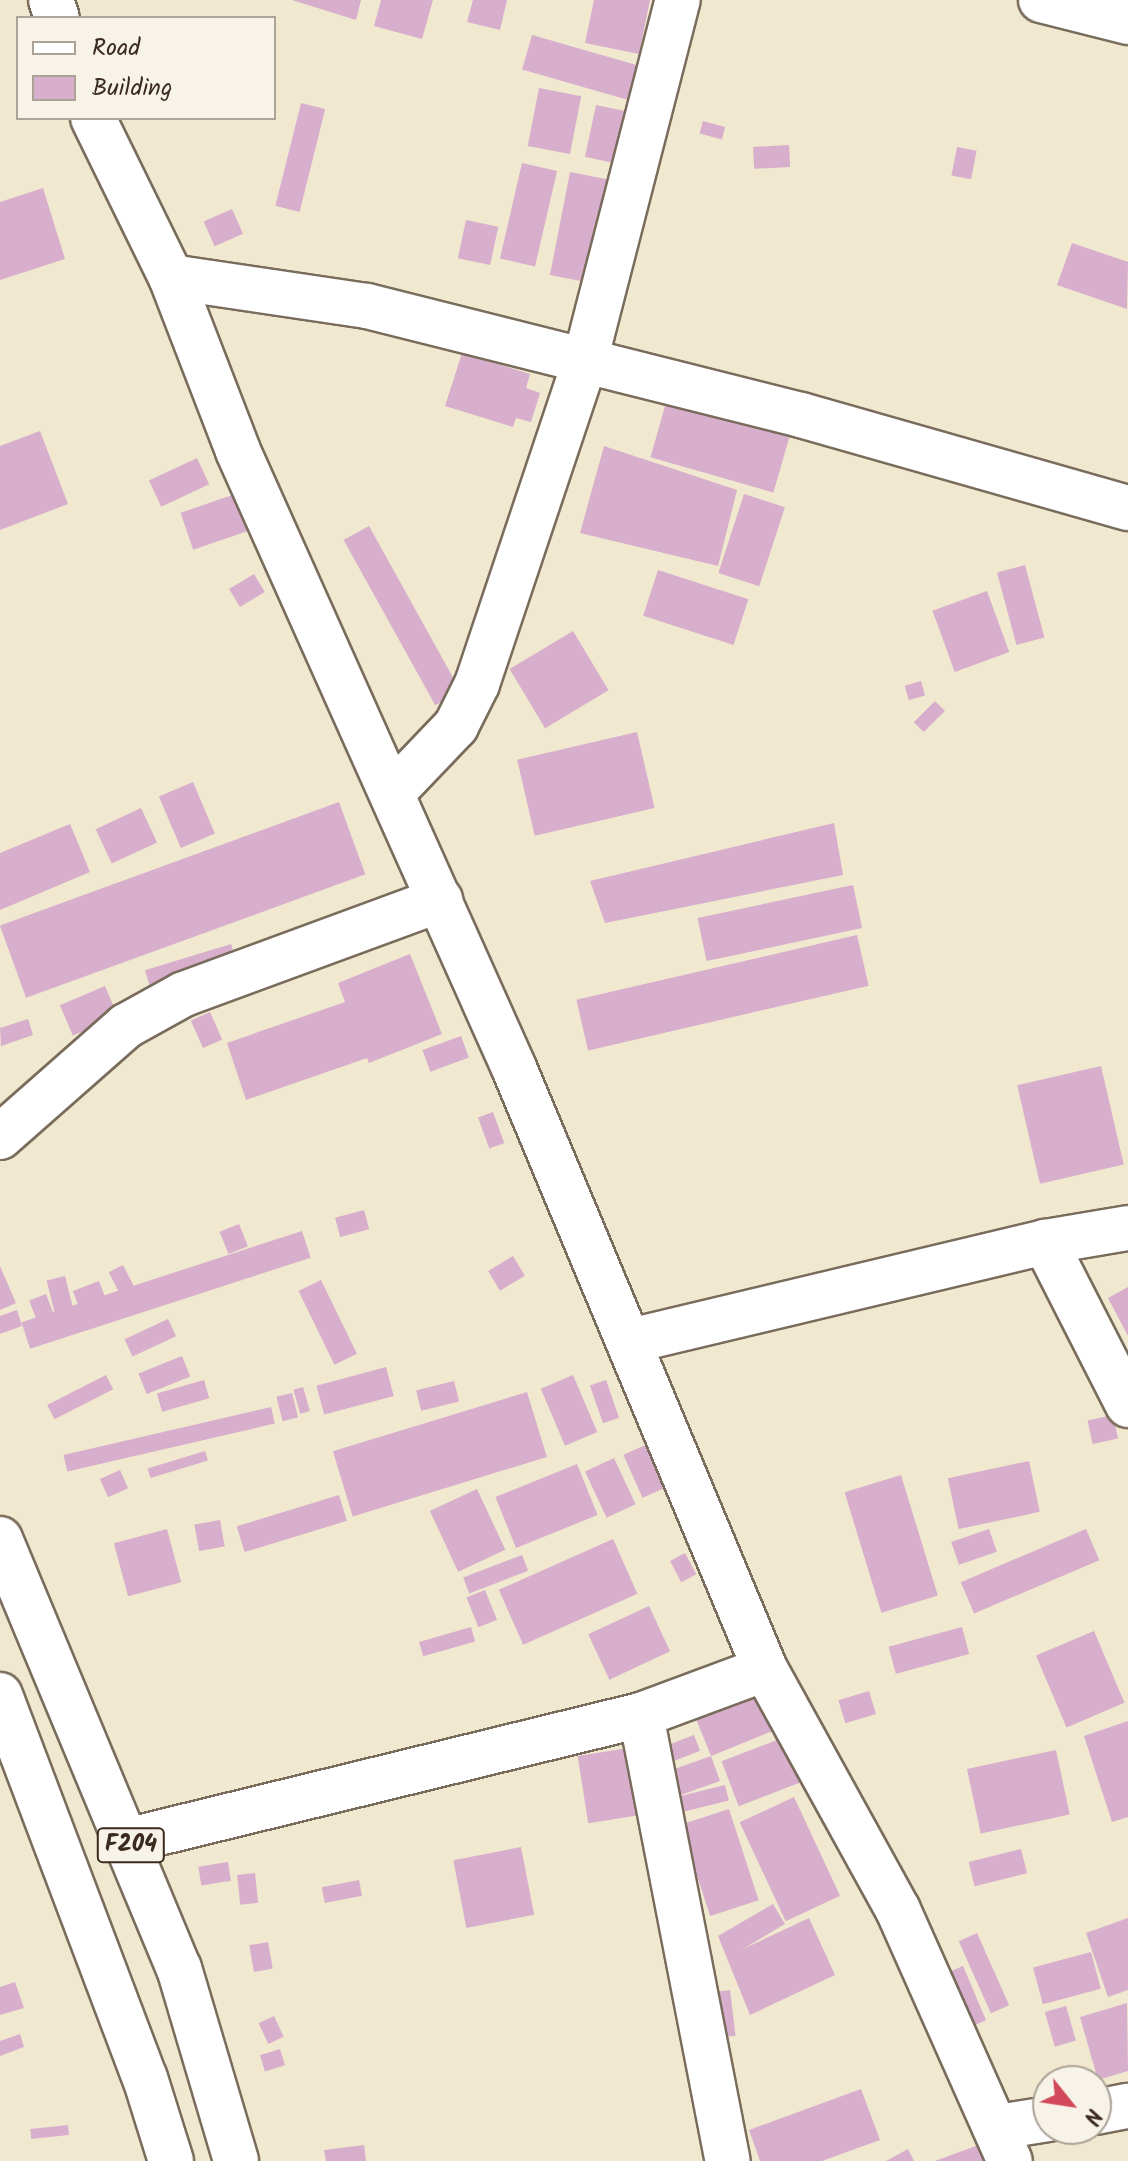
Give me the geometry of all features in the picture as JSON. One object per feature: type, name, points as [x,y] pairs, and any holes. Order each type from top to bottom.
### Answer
[{"type":"street","points":[[392,793],[456,726],[477,684],[585,361],[678,0]]},
{"type":"street","points":[[1041,0],[1128,22]]},
{"type":"street","points":[[94,120],[171,277],[238,451],[440,900],[630,1341],[765,1669],[898,1910],[1004,2144],[1032,2128]]},
{"type":"street","points":[[171,277],[367,306],[801,415],[1128,508]]},
{"type":"street","points":[[0,1137],[126,1026],[184,994],[440,900]]},
{"type":"street","points":[[630,1341],[1045,1242],[1128,1228]]},
{"type":"street","points":[[1045,1242],[1128,1405]]},
{"type":"street","name":"F204","points":[[0,1539],[93,1769],[130,1840],[179,1968],[236,2161]]},
{"type":"street","points":[[130,1840],[641,1715],[765,1669]]},
{"type":"street","name":"F204","points":[[0,1695],[145,2078],[171,2161]]},
{"type":"street","points":[[641,1715],[728,2161]]},
{"type":"building","points":[[292,0],[361,0],[356,20]]},
{"type":"building","points":[[381,0],[433,0],[422,39],[374,26]]},
{"type":"building","points":[[473,0],[507,0],[500,30],[467,22]]},
{"type":"building","points":[[594,0],[650,0],[639,54],[585,43]]},
{"type":"building","points":[[532,35],[644,67],[634,102],[522,70]]},
{"type":"building","points":[[539,88],[581,96],[570,154],[528,146]]},
{"type":"building","points":[[301,103],[325,109],[300,212],[275,206]]},
{"type":"building","points":[[596,105],[629,112],[618,164],[585,157]]},
{"type":"building","points":[[703,121],[725,127],[722,140],[700,134]]},
{"type":"building","points":[[789,145],[790,167],[754,169],[753,147]]},
{"type":"building","points":[[957,147],[977,151],[971,179],[951,175]]},
{"type":"building","points":[[522,163],[557,171],[535,267],[500,258]]},
{"type":"building","points":[[570,172],[617,181],[597,284],[550,275]]},
{"type":"building","points":[[43,188],[65,259],[0,280],[0,202]]},
{"type":"building","points":[[232,209],[243,234],[215,246],[204,222]]},
{"type":"building","points":[[466,220],[498,227],[490,265],[458,258]]},
{"type":"building","points":[[1072,243],[1128,262],[1127,309],[1057,285]]},
{"type":"building","points":[[462,353],[530,374],[526,388],[540,393],[531,422],[516,418],[513,427],[445,406]]},
{"type":"building","points":[[670,389],[793,424],[773,493],[650,457]]},
{"type":"building","points":[[40,431],[68,504],[0,530],[0,446]]},
{"type":"building","points":[[604,446],[737,490],[718,566],[580,533]]},
{"type":"building","points":[[197,458],[209,484],[161,507],[149,480]]},
{"type":"building","points":[[241,492],[254,529],[193,550],[180,513]]},
{"type":"building","points":[[744,494],[785,507],[759,586],[718,573]]},
{"type":"building","points":[[369,526],[461,691],[435,705],[344,540]]},
{"type":"building","points":[[1025,565],[1044,637],[1016,645],[997,573]]},
{"type":"building","points":[[658,570],[748,599],[734,645],[643,616]]},
{"type":"building","points":[[254,574],[265,592],[240,607],[229,589]]},
{"type":"building","points":[[987,591],[1009,652],[955,672],[932,611]]},
{"type":"building","points":[[573,631],[609,690],[545,728],[510,669]]},
{"type":"building","points":[[921,681],[925,695],[909,700],[905,686]]},
{"type":"building","points":[[935,701],[945,711],[924,732],[914,722]]},
{"type":"building","points":[[637,732],[655,808],[535,836],[517,760]]},
{"type":"building","points":[[193,782],[215,834],[181,848],[159,796]]},
{"type":"building","points":[[339,802],[365,874],[26,998],[0,925]]},
{"type":"building","points":[[141,808],[157,842],[112,864],[96,829]]},
{"type":"building","points":[[834,823],[843,875],[605,923],[590,881]]},
{"type":"building","points":[[70,824],[90,872],[0,910],[0,853]]},
{"type":"building","points":[[853,885],[862,928],[707,961],[697,918]]},
{"type":"building","points":[[857,935],[869,986],[588,1050],[576,1000]]},
{"type":"building","points":[[231,944],[238,967],[152,993],[145,970]]},
{"type":"building","points":[[410,954],[442,1034],[369,1063],[367,1058],[246,1100],[227,1043],[345,1002],[338,983]]},
{"type":"building","points":[[105,986],[118,1016],[73,1036],[60,1005]]},
{"type":"building","points":[[210,1012],[222,1039],[203,1048],[191,1021]]},
{"type":"building","points":[[28,1019],[33,1035],[1,1046],[0,1028]]},
{"type":"building","points":[[461,1036],[469,1058],[430,1072],[422,1050]]},
{"type":"building","points":[[1101,1066],[1124,1164],[1040,1184],[1017,1085]]},
{"type":"building","points":[[493,1112],[504,1143],[489,1148],[478,1117]]},
{"type":"building","points":[[364,1210],[369,1229],[340,1237],[335,1218]]},
{"type":"building","points":[[239,1224],[248,1246],[229,1254],[220,1232]]},
{"type":"building","points":[[302,1231],[311,1258],[30,1349],[21,1322]]},
{"type":"building","points":[[513,1256],[525,1276],[500,1291],[488,1271]]},
{"type":"building","points":[[123,1265],[135,1289],[121,1296],[109,1272]]},
{"type":"building","points":[[0,1266],[16,1303],[0,1310]]},
{"type":"building","points":[[65,1276],[73,1309],[55,1314],[47,1281]]},
{"type":"building","points":[[321,1280],[357,1354],[334,1365],[299,1291]]},
{"type":"building","points":[[99,1281],[105,1297],[79,1307],[73,1291]]},
{"type":"building","points":[[1128,1287],[1128,1336],[1108,1298]]},
{"type":"building","points":[[46,1294],[54,1315],[37,1321],[29,1300]]},
{"type":"building","points":[[17,1310],[22,1326],[0,1334],[0,1316]]},
{"type":"building","points":[[168,1319],[176,1336],[133,1357],[124,1339]]},
{"type":"building","points":[[182,1356],[190,1376],[147,1394],[138,1374]]},
{"type":"building","points":[[386,1367],[394,1396],[324,1415],[316,1386]]},
{"type":"building","points":[[106,1375],[113,1389],[54,1419],[47,1405]]},
{"type":"building","points":[[573,1375],[597,1432],[565,1446],[541,1389]]},
{"type":"building","points":[[204,1380],[209,1398],[162,1412],[157,1394]]},
{"type":"building","points":[[606,1380],[619,1418],[603,1423],[590,1386]]},
{"type":"building","points":[[454,1381],[459,1401],[421,1411],[416,1390]]},
{"type":"building","points":[[303,1387],[310,1411],[300,1414],[293,1390]]},
{"type":"building","points":[[527,1392],[547,1457],[353,1516],[333,1451]]},
{"type":"building","points":[[292,1393],[298,1417],[283,1421],[276,1397]]},
{"type":"building","points":[[271,1407],[275,1424],[67,1471],[63,1455]]},
{"type":"building","points":[[1113,1415],[1118,1438],[1093,1444],[1088,1420]]},
{"type":"building","points":[[659,1439],[678,1482],[642,1498],[623,1455]]},
{"type":"building","points":[[205,1451],[208,1461],[151,1478],[148,1469]]},
{"type":"building","points":[[614,1458],[636,1504],[607,1518],[585,1472]]},
{"type":"building","points":[[1029,1461],[1040,1512],[959,1529],[948,1478]]},
{"type":"building","points":[[577,1464],[598,1515],[516,1548],[495,1497]]},
{"type":"building","points":[[120,1470],[128,1488],[108,1497],[100,1479]]},
{"type":"building","points":[[901,1475],[938,1595],[881,1613],[845,1492]]},
{"type":"building","points":[[477,1489],[505,1550],[458,1572],[430,1511]]},
{"type":"building","points":[[339,1495],[347,1521],[245,1552],[237,1526]]},
{"type":"building","points":[[220,1520],[225,1547],[199,1551],[194,1525]]},
{"type":"building","points":[[167,1529],[181,1582],[128,1596],[114,1543]]},
{"type":"building","points":[[989,1529],[997,1552],[959,1565],[951,1542]]},
{"type":"building","points":[[1086,1529],[1099,1560],[974,1613],[961,1582]]},
{"type":"building","points":[[613,1539],[637,1594],[523,1645],[499,1590]]},
{"type":"building","points":[[685,1553],[696,1574],[681,1582],[670,1561]]},
{"type":"building","points":[[522,1555],[528,1571],[469,1593],[463,1578]]},
{"type":"building","points":[[485,1590],[497,1620],[478,1627],[466,1597]]},
{"type":"building","points":[[649,1606],[670,1651],[609,1680],[588,1634]]},
{"type":"building","points":[[471,1627],[475,1641],[423,1656],[419,1642]]},
{"type":"building","points":[[962,1627],[969,1654],[896,1674],[889,1647]]},
{"type":"building","points":[[1094,1631],[1124,1703],[1066,1727],[1036,1656]]},
{"type":"building","points":[[869,1691],[876,1714],[845,1723],[838,1700]]},
{"type":"building","points":[[760,1693],[775,1730],[711,1756],[696,1719]]},
{"type":"building","points":[[1128,1721],[1128,1817],[1112,1822],[1084,1736]]},
{"type":"building","points":[[694,1735],[700,1751],[666,1764],[659,1748]]},
{"type":"building","points":[[785,1737],[802,1782],[739,1806],[722,1761]]},
{"type":"building","points":[[628,1748],[639,1815],[588,1823],[578,1756]]},
{"type":"building","points":[[1056,1750],[1070,1815],[981,1833],[967,1769]]},
{"type":"building","points":[[711,1756],[720,1781],[675,1797],[666,1772]]},
{"type":"building","points":[[725,1785],[729,1801],[679,1813],[676,1797]]},
{"type":"building","points":[[794,1797],[840,1896],[786,1921],[740,1822]]},
{"type":"building","points":[[729,1809],[759,1900],[710,1916],[680,1825]]},
{"type":"building","points":[[521,1847],[534,1915],[466,1928],[453,1860]]},
{"type":"building","points":[[1021,1849],[1027,1873],[975,1886],[969,1862]]},
{"type":"building","points":[[228,1862],[231,1881],[201,1885],[198,1867]]},
{"type":"building","points":[[255,1873],[258,1903],[240,1905],[237,1875]]},
{"type":"building","points":[[359,1880],[362,1896],[325,1903],[322,1887]]},
{"type":"building","points":[[773,1904],[785,1924],[743,1949],[809,1918],[835,1975],[750,2015],[718,1936]]},
{"type":"building","points":[[1128,1918],[1128,1990],[1108,1997],[1086,1933]]},
{"type":"building","points":[[977,1933],[1009,2005],[991,2013],[959,1941]]},
{"type":"building","points":[[268,1942],[273,1969],[254,1972],[249,1945]]},
{"type":"building","points":[[1091,1952],[1101,1989],[1043,2004],[1033,1968]]},
{"type":"building","points":[[963,1966],[986,2020],[960,2031],[937,1977]]},
{"type":"building","points":[[15,1982],[24,2008],[0,2015],[0,1987]]},
{"type":"building","points":[[730,1990],[736,2036],[716,2038],[710,1992]]},
{"type":"building","points":[[1127,2003],[1128,2071],[1112,2076],[1112,2065],[1094,2065],[1080,2017]]},
{"type":"building","points":[[1066,2006],[1076,2041],[1055,2047],[1045,2012]]},
{"type":"building","points":[[274,2016],[284,2037],[268,2044],[259,2023]]},
{"type":"building","points":[[20,2034],[24,2047],[0,2056],[0,2041]]},
{"type":"building","points":[[280,2049],[285,2065],[265,2071],[260,2055]]},
{"type":"building","points":[[861,2089],[880,2140],[822,2161],[760,2161],[749,2130]]},
{"type":"building","points":[[68,2125],[69,2135],[31,2139],[30,2129]]},
{"type":"building","points":[[984,2143],[991,2161],[935,2161]]},
{"type":"building","points":[[364,2145],[366,2161],[326,2161],[324,2150]]},
{"type":"building","points":[[908,2149],[914,2161],[886,2161]]}]
